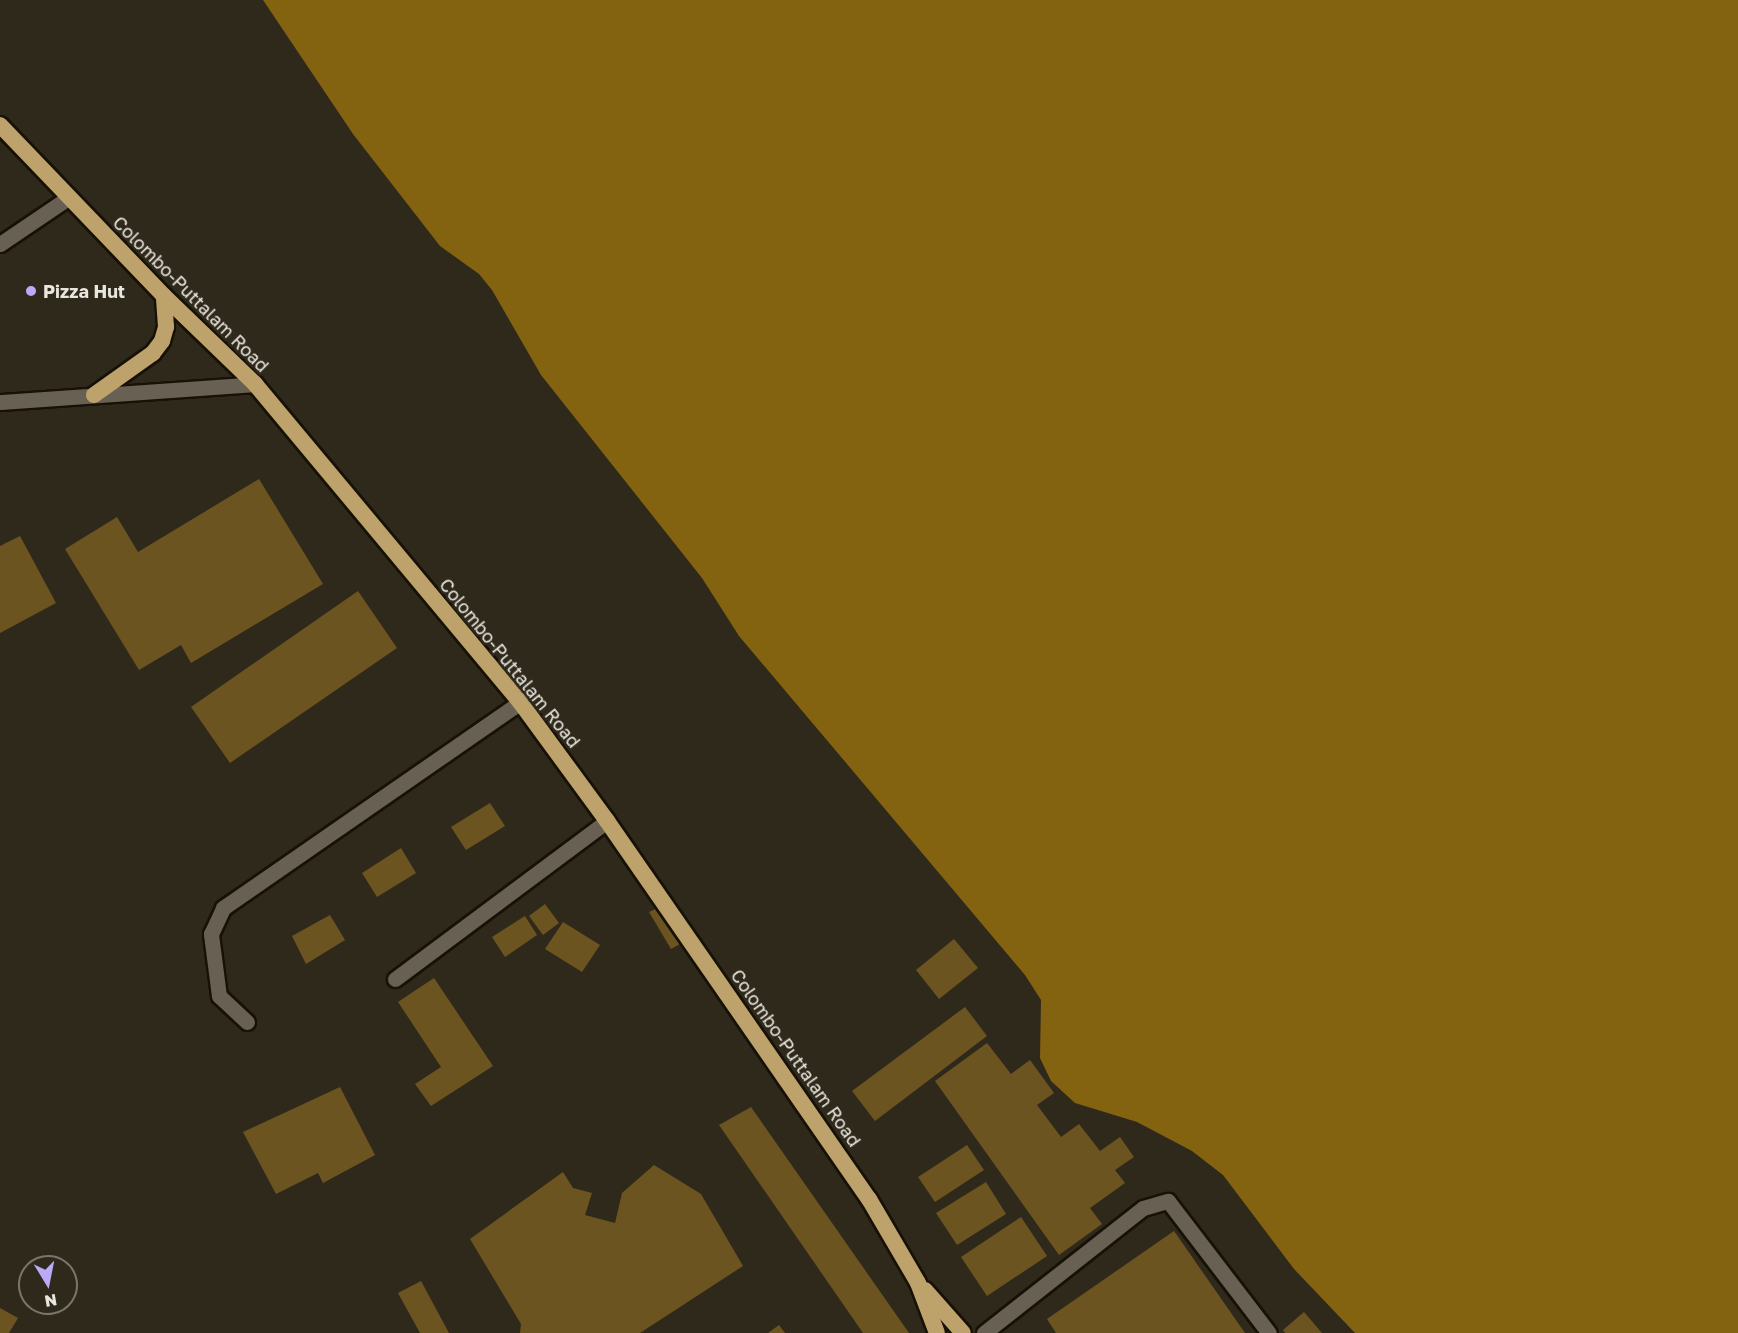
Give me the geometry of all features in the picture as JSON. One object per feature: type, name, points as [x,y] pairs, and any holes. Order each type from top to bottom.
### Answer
[{"type":"highway","name":"Colombo-Puttalam Road","points":[[0,125],[164,296],[255,384],[520,702],[607,821],[869,1199],[918,1283],[937,1333]]},
{"type":"highway","points":[[94,395],[153,353],[162,341],[166,327],[164,296]]},
{"type":"highway","name":"Colombo-Puttalam Road","points":[[918,1283],[963,1333]]},
{"type":"street","points":[[0,244],[68,198]]},
{"type":"street","points":[[0,402],[255,384]]},
{"type":"street","points":[[248,1022],[219,996],[211,934],[223,908],[520,702]]},
{"type":"street","points":[[395,979],[607,821]]},
{"type":"street","points":[[984,1333],[1143,1208],[1168,1201],[1269,1333]]},
{"type":"shaded area","points":[[263,0],[1738,0],[1738,1333],[1355,1333],[1294,1269],[1223,1175],[1192,1151],[1137,1122],[1075,1103],[1051,1081],[1040,1058],[1041,1000],[1025,975],[739,636],[702,578],[541,375],[492,290],[479,274],[440,246],[353,134]]},
{"type":"building","points":[[259,479],[323,584],[191,663],[181,645],[139,670],[65,549],[117,517],[138,552]]},
{"type":"building","points":[[20,536],[56,603],[0,633],[0,546]]},
{"type":"building","points":[[358,591],[397,648],[230,763],[191,707]]},
{"type":"building","points":[[490,803],[505,826],[466,850],[451,827]]},
{"type":"building","points":[[401,848],[416,873],[377,897],[362,873]]},
{"type":"building","points":[[545,904],[559,923],[543,935],[529,916]]},
{"type":"building","points":[[660,907],[682,943],[671,949],[649,912]]},
{"type":"building","points":[[330,915],[345,940],[306,964],[292,936]]},
{"type":"building","points":[[525,916],[537,935],[505,957],[492,937]]},
{"type":"building","points":[[563,922],[600,945],[582,972],[545,949]]},
{"type":"building","points":[[954,939],[978,968],[939,999],[916,970]]},
{"type":"building","points":[[434,978],[493,1066],[431,1106],[415,1084],[441,1067],[398,1002]]},
{"type":"building","points":[[965,1007],[987,1036],[875,1121],[852,1091]]},
{"type":"building","points":[[987,1043],[1011,1074],[1030,1060],[1054,1093],[1037,1105],[1061,1137],[1079,1124],[1100,1151],[1120,1137],[1134,1157],[1115,1170],[1125,1183],[1090,1208],[1102,1224],[1059,1255],[935,1081]]},
{"type":"building","points":[[340,1087],[375,1155],[323,1183],[318,1173],[276,1194],[243,1132]]},
{"type":"building","points":[[751,1107],[909,1333],[863,1333],[719,1125]]},
{"type":"building","points":[[967,1145],[984,1170],[935,1202],[918,1177]]},
{"type":"building","points":[[654,1165],[701,1194],[743,1266],[640,1333],[520,1333],[521,1324],[470,1239],[563,1172],[573,1188],[592,1193],[585,1215],[615,1223],[622,1193]]},
{"type":"building","points":[[986,1182],[1006,1214],[957,1245],[936,1213]]},
{"type":"building","points":[[1021,1217],[1047,1256],[987,1296],[961,1257]]},
{"type":"building","points":[[1174,1231],[1245,1333],[1056,1333],[1047,1319]]},
{"type":"building","points":[[421,1281],[449,1333],[420,1333],[398,1293]]},
{"type":"building","points":[[0,1308],[18,1318],[9,1333],[0,1333]]},
{"type":"building","points":[[1304,1312],[1322,1333],[1285,1333],[1283,1330]]},
{"type":"building","points":[[779,1325],[785,1333],[768,1333]]},
{"type":"place","name":"Pizza Hut","points":[[31,291]]}]
